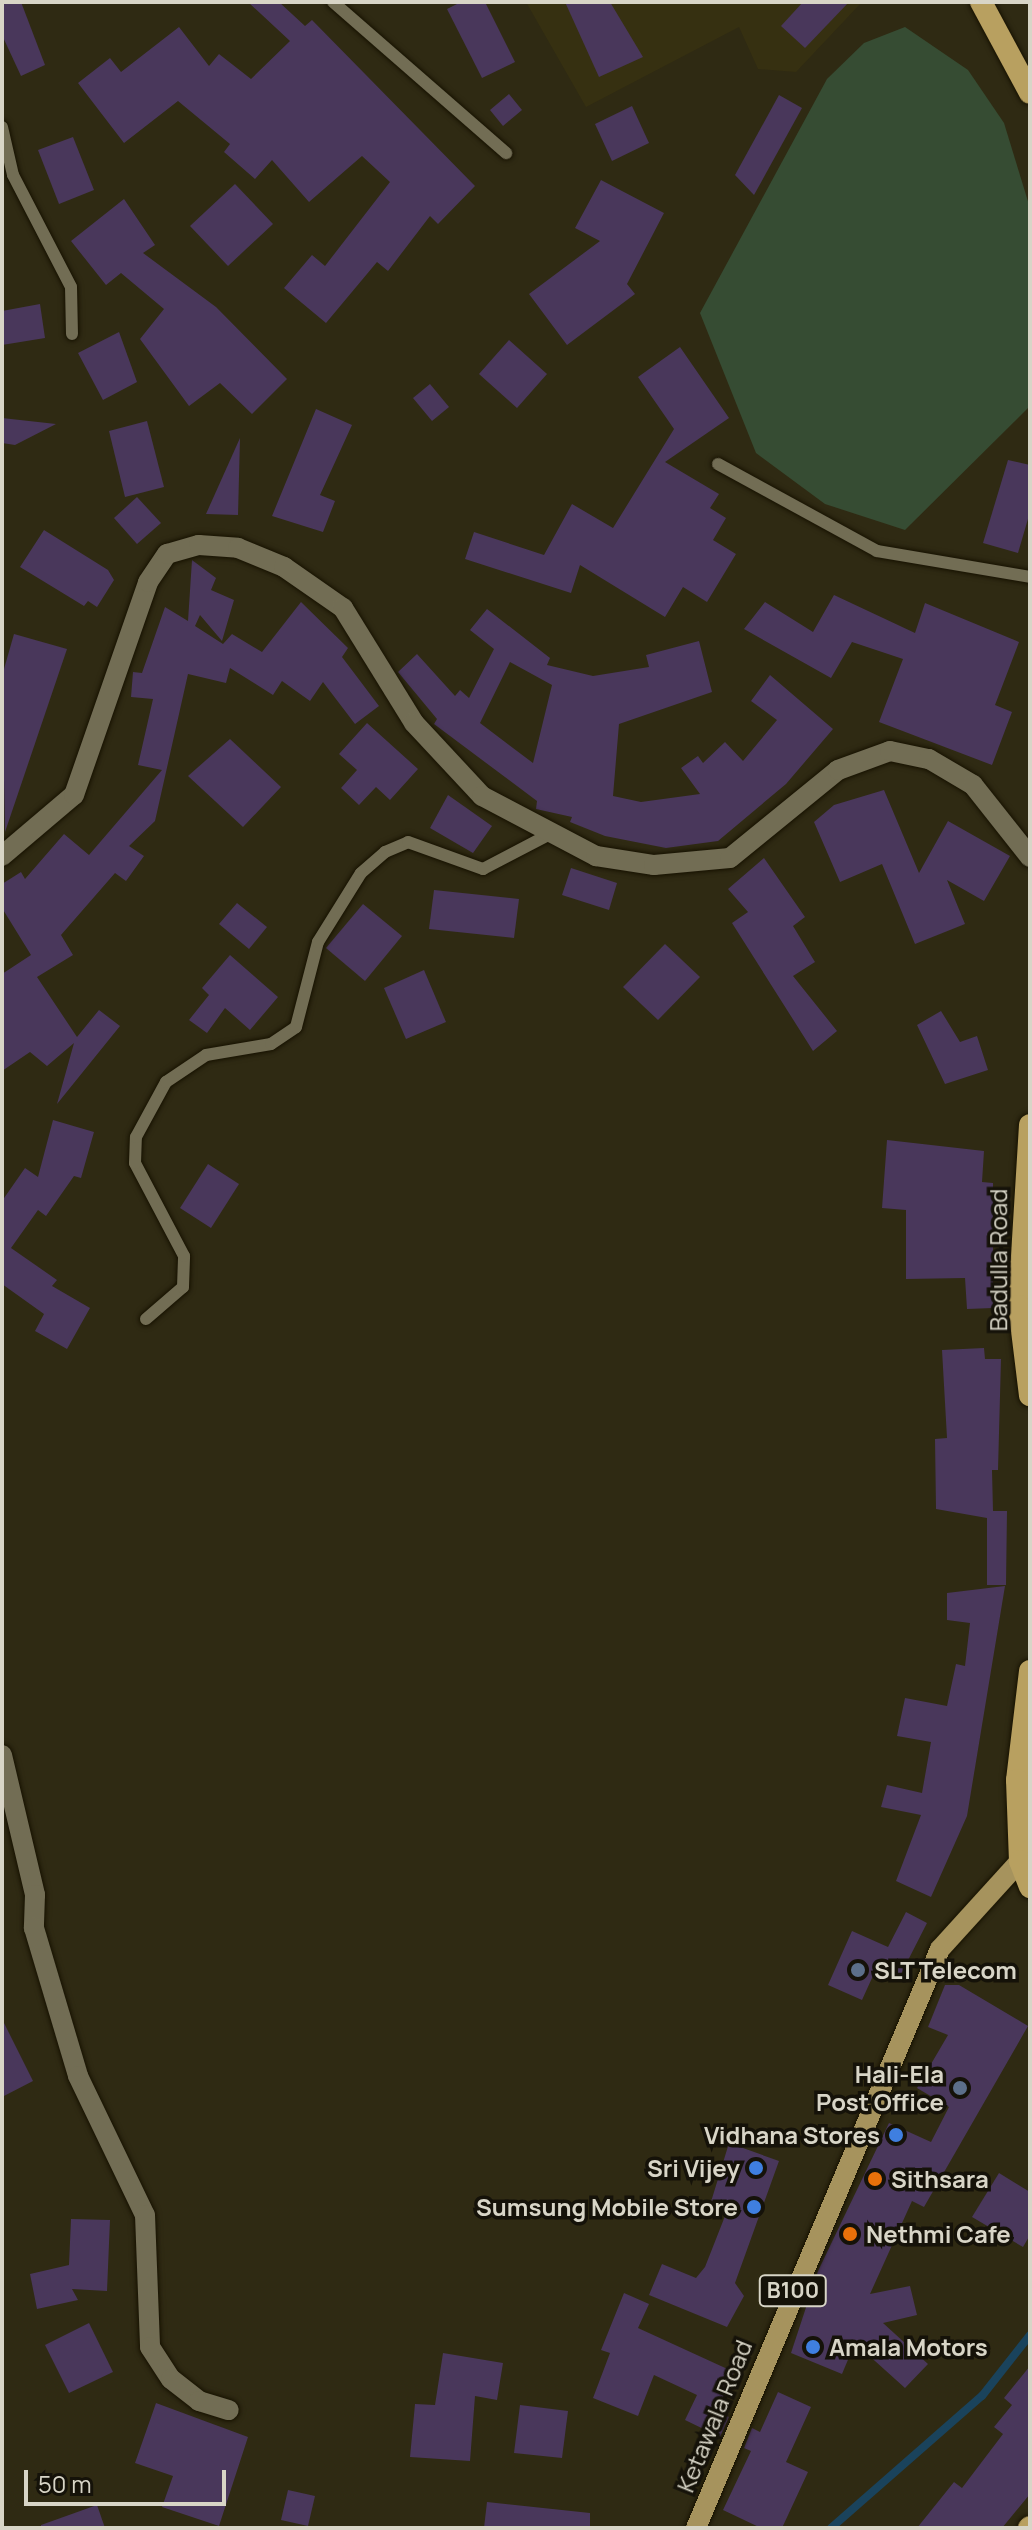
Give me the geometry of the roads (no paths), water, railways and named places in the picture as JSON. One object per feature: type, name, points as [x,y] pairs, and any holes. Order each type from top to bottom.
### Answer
[{"type":"highway","points":[[981,2],[1030,93]]},
{"type":"highway","name":"Badulla Road","points":[[1030,1125],[1019,1306],[1030,1395]]},
{"type":"highway","points":[[1030,1671],[1017,1780],[1020,1861],[1030,1887]]},
{"type":"main road","name":"Ketawala Road","points":[[696,2528],[940,1949],[1020,1861]]},
{"type":"street","points":[[2,856],[74,795],[148,582],[167,554],[199,545],[238,548],[284,567],[343,608],[414,723],[482,796],[546,836],[596,856],[654,865],[730,858],[838,770],[890,751],[929,759],[973,785],[1030,857]]},
{"type":"street","points":[[2,1755],[35,1895],[34,1928],[78,2076],[145,2215],[150,2347],[171,2379],[199,2401],[229,2410]]},
{"type":"lane","points":[[333,2],[506,153]]},
{"type":"lane","points":[[2,127],[13,175],[71,287],[72,334]]},
{"type":"lane","points":[[718,464],[877,551],[1030,577]]},
{"type":"lane","points":[[146,1319],[183,1287],[184,1256],[135,1163],[136,1137],[166,1082],[206,1055],[271,1044],[296,1027],[318,942],[361,873],[385,852],[408,842],[483,869],[546,836]]},
{"type":"waterway","points":[[831,2528],[982,2396],[1030,2335]]},
{"type":"place","name":"SLT Telecom","points":[[858,1970]]},
{"type":"place","name":"Hali-Ela Post Office","points":[[960,2088]]},
{"type":"place","name":"Vidhana Stores","points":[[896,2135]]},
{"type":"place","name":"Sri Vijey","points":[[756,2168]]},
{"type":"place","name":"Sithsara","points":[[875,2179]]},
{"type":"place","name":"Sumsung Mobile Store","points":[[754,2207]]},
{"type":"place","name":"Nethmi Cafe","points":[[850,2234]]},
{"type":"place","name":"Amala Motors","points":[[813,2347]]}]
